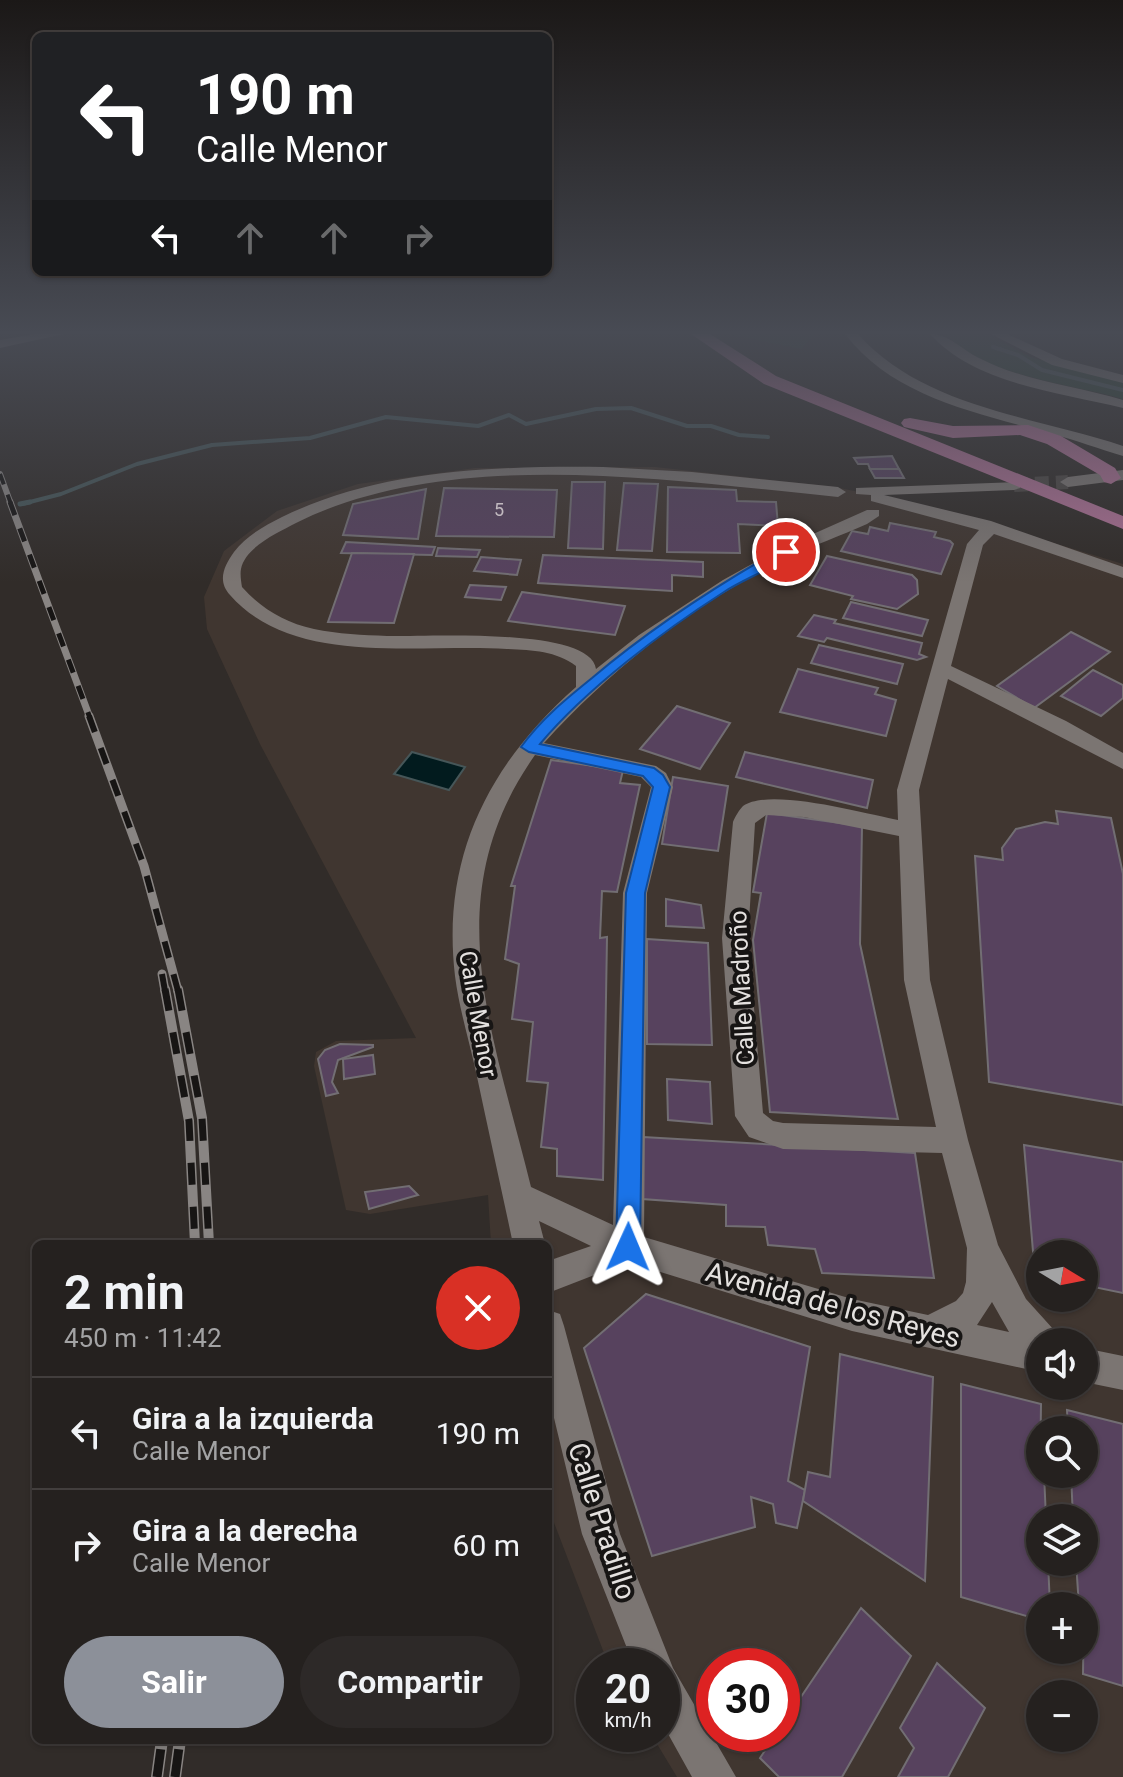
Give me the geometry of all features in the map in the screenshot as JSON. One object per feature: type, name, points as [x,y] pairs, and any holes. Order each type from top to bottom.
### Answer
[{"type":"main road","points":[[844,417],[869,428],[879,438],[879,445]]},
{"type":"main road","points":[[882,417],[1078,482],[1119,474]]},
{"type":"main road","points":[[884,417],[1123,511]]},
{"type":"main road","points":[[893,417],[922,427],[971,433],[997,429],[1022,429],[1037,433],[1078,482],[1123,526]]},
{"type":"main road","points":[[997,429],[988,435],[987,440],[999,455],[1123,511]]},
{"type":"street","points":[[1010,417],[1123,451]]},
{"type":"street","points":[[639,646],[602,652],[570,651],[499,641],[382,641],[295,629],[265,618],[246,605],[233,586],[232,571],[239,556],[255,538],[294,516],[339,498],[416,481],[496,473],[616,473],[727,480],[876,500],[955,518],[978,534],[1026,539],[1123,573]]},
{"type":"street","points":[[834,496],[833,506],[844,512],[876,500],[981,486],[1014,485]]},
{"type":"street","points":[[981,486],[965,500],[978,534],[908,790],[917,980],[953,1140],[983,1248],[1011,1306],[1028,1328]]},
{"type":"street","name":"Calle Menor","points":[[518,1196],[476,1022],[465,937],[469,884],[485,820],[529,747],[552,719],[586,689],[639,646],[719,589],[876,500]]},
{"type":"street","name":"Calle Menor","points":[[802,543],[832,519]]},
{"type":"street","points":[[570,651],[586,664],[586,689]]},
{"type":"street","points":[[940,668],[1059,726],[1123,762]]},
{"type":"street","points":[[930,706],[962,696],[997,696]]},
{"type":"street","points":[[529,747],[648,771],[658,778],[662,787],[634,908],[628,1247],[552,1276]]},
{"type":"street","name":"Calle Madroño","points":[[909,830],[781,807],[751,812],[744,822],[735,938],[749,1116],[755,1127],[783,1136],[953,1140]]},
{"type":"street","points":[[518,1196],[528,1240]]},
{"type":"street","name":"Avenida de los Reyes","points":[[518,1196],[628,1247],[852,1315],[923,1333],[1026,1352]]},
{"type":"street","points":[[923,1333],[959,1322],[983,1291],[983,1248]]},
{"type":"street","name":"Calle Pradillo","points":[[552,1342],[601,1534],[647,1648]]},
{"type":"street","points":[[1098,1368],[1123,1373]]},
{"type":"street","points":[[680,1715],[715,1777]]},
{"type":"shaded area","points":[[655,467],[835,487],[945,510],[1123,564],[1123,1777],[677,1777],[662,1752],[680,1752],[680,1648],[602,1648],[552,1517],[552,1240],[491,1240],[488,1195],[370,1214],[346,1210],[314,1066],[316,1052],[336,1041],[416,1038],[260,744],[207,629],[204,597],[224,551],[277,511],[358,484],[475,468]]},
{"type":"water","points":[[412,752],[465,767],[449,790],[394,774]]},
{"type":"building","points":[[892,456],[899,469],[870,469],[868,464],[858,464],[854,458]]},
{"type":"building","points":[[870,469],[899,469],[904,478],[875,478]]},
{"type":"building","points":[[572,482],[605,482],[603,549],[568,548]]},
{"type":"building","points":[[624,483],[658,484],[652,551],[617,550]]},
{"type":"building","points":[[668,487],[736,490],[737,501],[776,502],[778,526],[738,524],[740,553],[667,552]]},
{"type":"building","points":[[444,488],[557,490],[554,537],[436,536]]},
{"type":"building","points":[[426,489],[418,539],[343,535],[353,504]]},
{"type":"building","points":[[890,523],[936,532],[934,537],[953,544],[941,574],[841,551],[852,531],[868,534],[870,527],[888,531]]},
{"type":"building","points":[[346,542],[435,547],[432,555],[341,553]]},
{"type":"building","points":[[438,548],[480,550],[477,557],[436,556]]},
{"type":"building","points":[[352,553],[414,554],[394,623],[328,622]]},
{"type":"building","points":[[543,555],[703,562],[703,577],[672,575],[672,591],[538,583]]},
{"type":"building","points":[[827,556],[912,575],[917,580],[918,594],[897,609],[851,599],[853,596],[810,585]]},
{"type":"building","points":[[481,557],[521,560],[517,575],[474,571]]},
{"type":"building","points":[[470,585],[506,587],[501,600],[465,597]]},
{"type":"building","points":[[522,592],[625,606],[615,635],[508,621]]},
{"type":"building","points":[[851,602],[928,620],[922,636],[843,618]]},
{"type":"building","points":[[814,615],[836,620],[834,623],[922,643],[919,654],[926,657],[917,660],[827,638],[824,642],[798,636]]},
{"type":"building","points":[[1071,632],[1110,652],[1034,708],[997,686]]},
{"type":"building","points":[[819,645],[903,664],[897,684],[811,663]]},
{"type":"building","points":[[798,669],[878,688],[875,694],[896,700],[886,736],[780,712]]},
{"type":"building","points":[[1093,670],[1123,685],[1123,698],[1101,716],[1061,696]]},
{"type":"building","points":[[677,706],[730,723],[700,769],[640,749]]},
{"type":"building","points":[[745,752],[873,780],[867,808],[736,777]]},
{"type":"building","points":[[551,760],[623,770],[620,783],[640,785],[617,892],[602,891],[600,938],[607,937],[603,1180],[557,1176],[557,1149],[541,1147],[548,1083],[527,1081],[533,1022],[512,1019],[519,964],[505,959],[515,886],[511,886]]},
{"type":"building","points":[[673,777],[728,786],[718,851],[662,844]]},
{"type":"building","points":[[1056,811],[1111,818],[1123,874],[1123,1105],[989,1082],[975,856],[1003,860],[1002,848],[1016,829],[1045,822],[1058,824]]},
{"type":"building","points":[[767,813],[862,826],[860,944],[898,1119],[770,1112],[753,940],[761,893],[753,892]]},
{"type":"building","points":[[666,899],[701,905],[704,928],[666,926]]},
{"type":"building","points":[[647,939],[708,943],[712,1045],[647,1044]]},
{"type":"building","points":[[340,1044],[373,1047],[338,1060],[332,1082],[338,1093],[326,1096],[318,1059],[325,1050]]},
{"type":"building","points":[[373,1055],[375,1074],[344,1079],[343,1059]]},
{"type":"building","points":[[667,1079],[710,1082],[712,1124],[668,1120]]},
{"type":"building","points":[[643,1137],[915,1153],[934,1278],[822,1273],[815,1249],[768,1245],[765,1227],[726,1226],[726,1205],[642,1199]]},
{"type":"building","points":[[1024,1145],[1123,1162],[1123,1293],[1098,1288],[1098,1240],[1032,1240]]},
{"type":"building","points":[[409,1186],[418,1195],[369,1209],[365,1192]]},
{"type":"building","points":[[646,1294],[810,1347],[788,1481],[805,1490],[797,1528],[776,1523],[773,1504],[751,1497],[755,1527],[652,1556],[584,1348]]},
{"type":"building","points":[[840,1354],[933,1377],[925,1581],[803,1501],[808,1472],[830,1477]]},
{"type":"building","points":[[961,1384],[1041,1404],[1041,1416],[1026,1416],[1026,1488],[1045,1488],[1045,1504],[1026,1504],[1026,1576],[1049,1576],[1049,1592],[1026,1592],[1026,1616],[961,1597]]},
{"type":"building","points":[[1067,1410],[1091,1416],[1067,1416]]},
{"type":"building","points":[[1098,1418],[1123,1424],[1123,1686],[1083,1674],[1083,1664],[1098,1664],[1098,1592],[1078,1592],[1077,1576],[1098,1576],[1098,1504],[1072,1504],[1072,1488],[1098,1488]]},
{"type":"building","points":[[861,1608],[911,1656],[842,1777],[779,1777],[760,1758],[764,1752],[800,1752],[800,1698]]},
{"type":"building","points":[[937,1663],[985,1708],[948,1777],[898,1777],[914,1748],[900,1728]]},
{"type":"waterway","points":[[29,502],[61,494],[137,464],[212,445],[310,438],[386,417],[478,426],[504,417]]},
{"type":"waterway","points":[[513,417],[526,424],[559,417]]},
{"type":"waterway","points":[[659,417],[687,426],[711,426],[739,435],[768,437]]},
{"type":"waterway","points":[[20,504],[29,502]]},
{"type":"waterway","points":[[22,504],[29,502]]},
{"type":"tunnel","points":[[1014,485],[1068,482]]},
{"type":"railway","points":[[0,474],[11,504]]},
{"type":"railway","points":[[10,502],[90,718]]},
{"type":"railway","points":[[89,716],[144,866],[178,991]]},
{"type":"railway","points":[[162,974],[165,991]]},
{"type":"railway","points":[[165,989],[189,1121],[195,1240]]},
{"type":"railway","points":[[178,989],[202,1118],[209,1240]]},
{"type":"railway","points":[[157,1777],[161,1744]]},
{"type":"railway","points":[[175,1777],[179,1744]]},
{"type":"route","points":[[628,1247],[635,893],[662,787],[658,778],[648,771],[529,747],[552,719],[639,646],[719,589],[786,552]]}]
